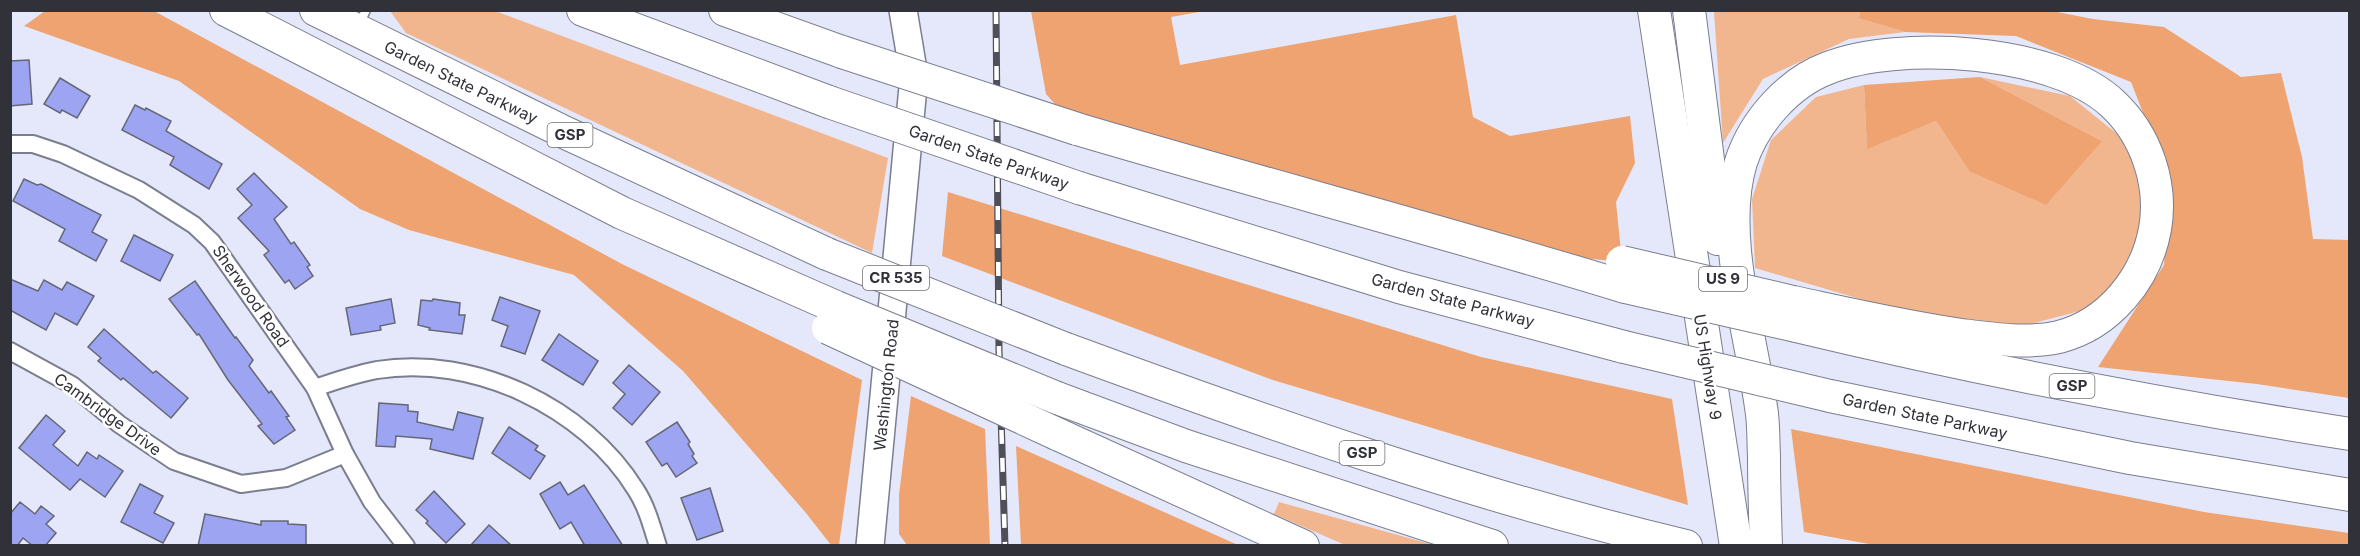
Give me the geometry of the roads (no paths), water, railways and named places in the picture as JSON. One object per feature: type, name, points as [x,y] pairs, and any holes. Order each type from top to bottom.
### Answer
[{"type":"highway","points":[[226,10],[622,213],[832,317],[1057,434],[1303,546]]},
{"type":"highway","name":"Garden State Parkway","points":[[316,10],[361,20],[664,180],[827,254],[1066,350],[1389,461],[1518,500],[1675,543]]},
{"type":"highway","name":"Garden State Parkway","points":[[583,10],[829,102],[1079,188],[1400,287],[1624,347],[1830,396],[2108,454],[2349,495]]},
{"type":"highway","points":[[726,10],[842,52],[1077,129],[1505,250],[1623,274],[1795,314],[2009,340],[2043,339],[2076,331],[2098,318],[2118,302],[2139,275],[2149,252],[2155,228],[2157,194],[2143,145],[2130,124],[2113,104],[2085,84],[2032,66],[1967,54],[1905,54],[1845,63],[1828,68],[1806,80],[1774,107],[1754,134],[1743,156],[1733,218],[1736,256],[1762,412],[1766,546]]},
{"type":"highway","name":"US Highway 9","points":[[1654,10],[1736,546]]},
{"type":"highway","name":"US Highway 9","points":[[1689,10],[1742,411],[1766,546]]},
{"type":"highway","name":"GSP","points":[[1795,314],[1924,356],[2050,382],[2349,434]]},
{"type":"highway","points":[[832,317],[1186,446],[1492,546]]},
{"type":"main road","name":"Washington Road","points":[[870,546],[914,76],[903,10]]},
{"type":"street","name":"Sherwood Road","points":[[10,144],[33,144],[63,154],[139,190],[194,225],[212,242],[315,388],[345,454],[372,502],[406,546]]},
{"type":"street","name":"Cambridge Drive","points":[[10,351],[72,385],[119,424],[174,461],[241,484],[286,478],[345,454]]},
{"type":"street","points":[[315,388],[378,370],[425,368],[474,374],[526,393],[589,435],[613,461],[637,490],[658,546]]},
{"type":"railway","points":[[996,10],[999,350],[1005,546]]}]
